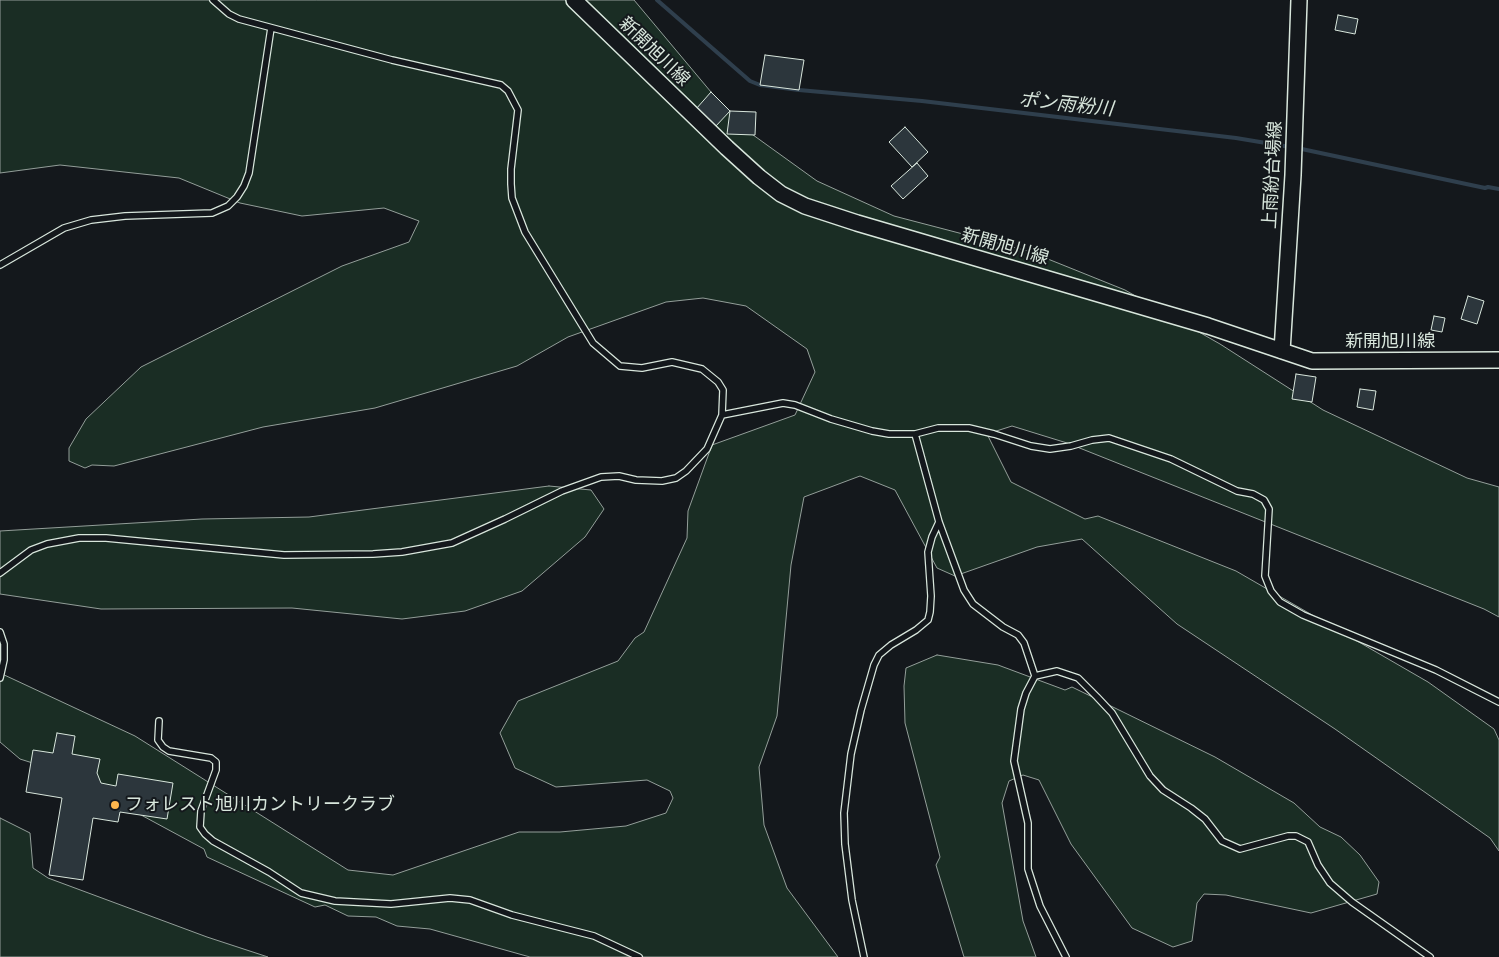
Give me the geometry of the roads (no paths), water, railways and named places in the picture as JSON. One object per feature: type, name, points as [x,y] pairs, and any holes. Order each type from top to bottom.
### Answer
[{"type":"main road","name":"新開旭川線","points":[[574,0],[727,148],[781,194],[805,206],[1198,323],[1312,361],[1499,360]]},
{"type":"main road","name":"上雨紛台場線","points":[[1282,351],[1293,175],[1298,0]]},
{"type":"lane","points":[[0,573],[30,550],[47,544],[80,538],[106,538],[284,555],[402,552],[452,543],[562,491],[601,477],[619,476],[636,480],[662,481],[676,478],[686,471],[707,448],[722,415],[723,390],[718,382],[702,369],[672,362],[642,368],[620,366],[593,343],[525,232],[512,198],[511,184],[518,110],[508,91],[501,85],[392,60],[239,19],[229,14],[213,0]]},
{"type":"lane","points":[[0,265],[64,228],[91,220],[125,216],[212,212],[228,206],[241,192],[249,173],[271,28]]},
{"type":"lane","points":[[722,415],[783,403],[795,405],[831,419],[872,431],[889,434],[915,434],[938,428],[969,428],[1031,446],[1050,448],[1072,446],[1092,440],[1109,438],[1171,459],[1237,491],[1253,494],[1264,500],[1269,509],[1265,576],[1270,591],[1280,602],[1303,615],[1436,670],[1499,702]]},
{"type":"lane","points":[[915,434],[939,522],[964,590],[973,604],[1003,627],[1018,635],[1024,643],[1035,676],[1026,692],[1021,709],[1014,761],[1028,823],[1028,869],[1040,906],[1066,957]]},
{"type":"lane","points":[[864,957],[852,900],[845,844],[844,813],[851,754],[861,710],[874,665],[879,655],[928,620],[931,596],[928,552],[939,522]]},
{"type":"lane","points":[[0,632],[4,644],[4,660],[0,678]]},
{"type":"lane","points":[[1035,676],[1057,671],[1078,678],[1112,712],[1150,776],[1163,790],[1191,808],[1205,820],[1222,841],[1240,849],[1288,836],[1296,836],[1308,842],[1318,865],[1330,883],[1352,902],[1430,957]]},
{"type":"lane","points":[[159,721],[158,740],[163,747],[169,750],[211,758],[216,762],[216,770],[201,811],[200,827],[205,834],[213,841],[269,872],[301,893],[334,901],[391,904],[450,898],[470,900],[512,915],[594,936],[639,957]]},
{"type":"waterway","name":"ポン雨粉川","points":[[657,0],[750,81],[760,85],[922,101],[1236,138],[1290,147]]},
{"type":"waterway","name":"ポン雨粉川","points":[[1297,148],[1485,188],[1499,189]]},
{"type":"place","name":"フォレスト旭川カントリークラブ","points":[[115,805]]}]
